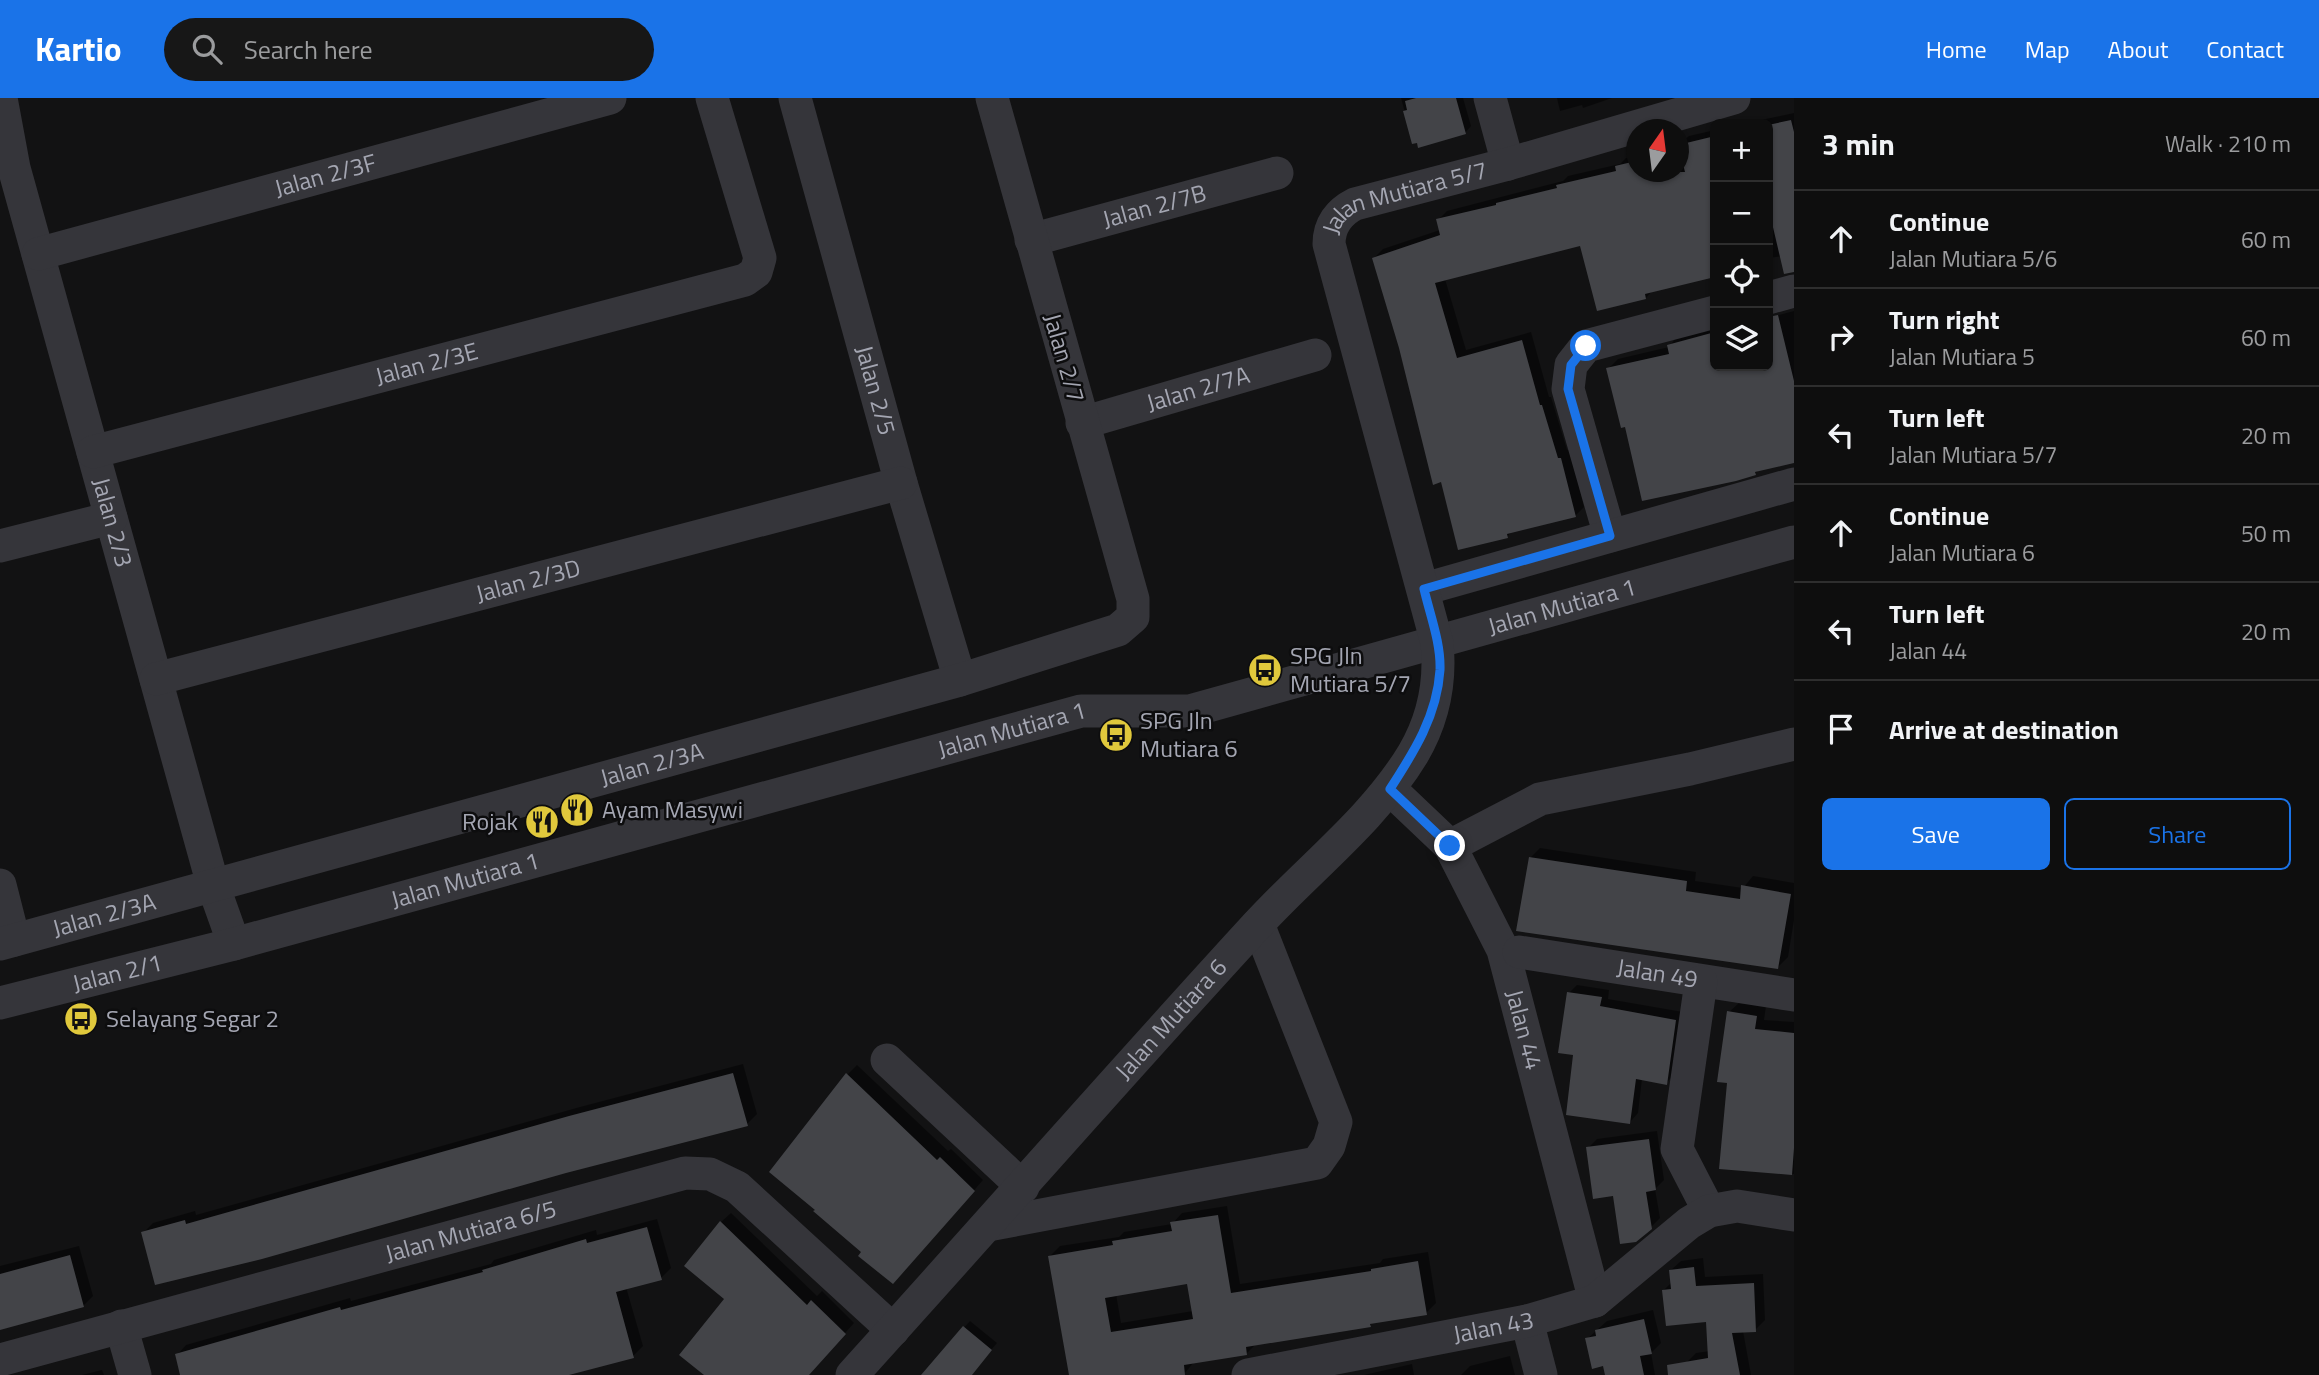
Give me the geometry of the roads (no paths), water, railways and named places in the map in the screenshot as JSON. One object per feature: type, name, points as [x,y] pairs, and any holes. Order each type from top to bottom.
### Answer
[{"type":"street","name":"Jalan 2/3","points":[[1,98],[15,168],[38,254],[213,885],[234,944]]},
{"type":"street","name":"Jalan 2/3F","points":[[38,254],[610,98]]},
{"type":"street","name":"Jalan 2/3E","points":[[93,452],[745,280],[756,272],[760,258],[712,98]]},
{"type":"street","name":"Jalan 2/5","points":[[795,98],[901,483],[960,680]]},
{"type":"street","name":"Jalan 2/7","points":[[992,98],[1133,599],[1133,617]]},
{"type":"street","points":[[1490,98],[1508,164]]},
{"type":"street","name":"Jalan Mutiara 5/7","points":[[1437,643],[1329,237],[1333,225],[1340,214],[1355,204],[1508,164],[1734,98]]},
{"type":"street","name":"Jalan 2/7B","points":[[1031,240],[1278,173]]},
{"type":"street","points":[[1773,297],[1794,292]]},
{"type":"street","points":[[1610,536],[1568,389],[1571,365],[1586,346],[1710,313]]},
{"type":"street","name":"Jalan 2/7A","points":[[1082,423],[1315,355]]},
{"type":"street","name":"Jalan 2/3D","points":[[156,678],[901,483]]},
{"type":"street","points":[[1424,589],[1794,484]]},
{"type":"street","points":[[0,546],[111,518]]},
{"type":"street","name":"Jalan Mutiara 1","points":[[234,944],[1081,711],[1189,710],[1794,542]]},
{"type":"street","name":"Jalan 2/3A","points":[[7,942],[960,680],[1118,630],[1133,617]]},
{"type":"street","name":"Jalan Mutiara 6","points":[[852,1375],[1258,924],[1390,789],[1423,736],[1432,715],[1440,669],[1437,643]]},
{"type":"street","points":[[1450,846],[1540,799],[1690,769],[1794,744]]},
{"type":"street","name":"Jalan 44","points":[[1390,789],[1450,846],[1503,950],[1595,1301]]},
{"type":"street","points":[[0,886],[7,942]]},
{"type":"street","points":[[988,1225],[1317,1163],[1329,1146],[1336,1122],[1258,924]]},
{"type":"street","name":"Jalan 2/1","points":[[0,1003],[234,944]]},
{"type":"street","name":"Jalan 49","points":[[1519,952],[1794,995]]},
{"type":"street","points":[[1701,982],[1677,1149],[1709,1212]]},
{"type":"street","points":[[887,1060],[1023,1187]]},
{"type":"street","name":"Jalan Mutiara 6/5","points":[[0,1360],[685,1173],[710,1174],[737,1187],[893,1330]]},
{"type":"street","name":"Jalan 43","points":[[1248,1375],[1527,1321],[1595,1301],[1689,1223],[1709,1212],[1737,1206],[1794,1215]]},
{"type":"street","points":[[1527,1321],[1541,1375]]},
{"type":"street","points":[[121,1326],[135,1375]]},
{"type":"place","name":"SPG Jln Mutiara 5/7","points":[[1265,670]]},
{"type":"place","name":"SPG Jln Mutiara 6","points":[[1116,735]]},
{"type":"place","name":"Ayam Masywi","points":[[577,810]]},
{"type":"place","name":"Rojak","points":[[542,822]]},
{"type":"place","name":"Selayang Segar 2","points":[[81,1019]]}]
